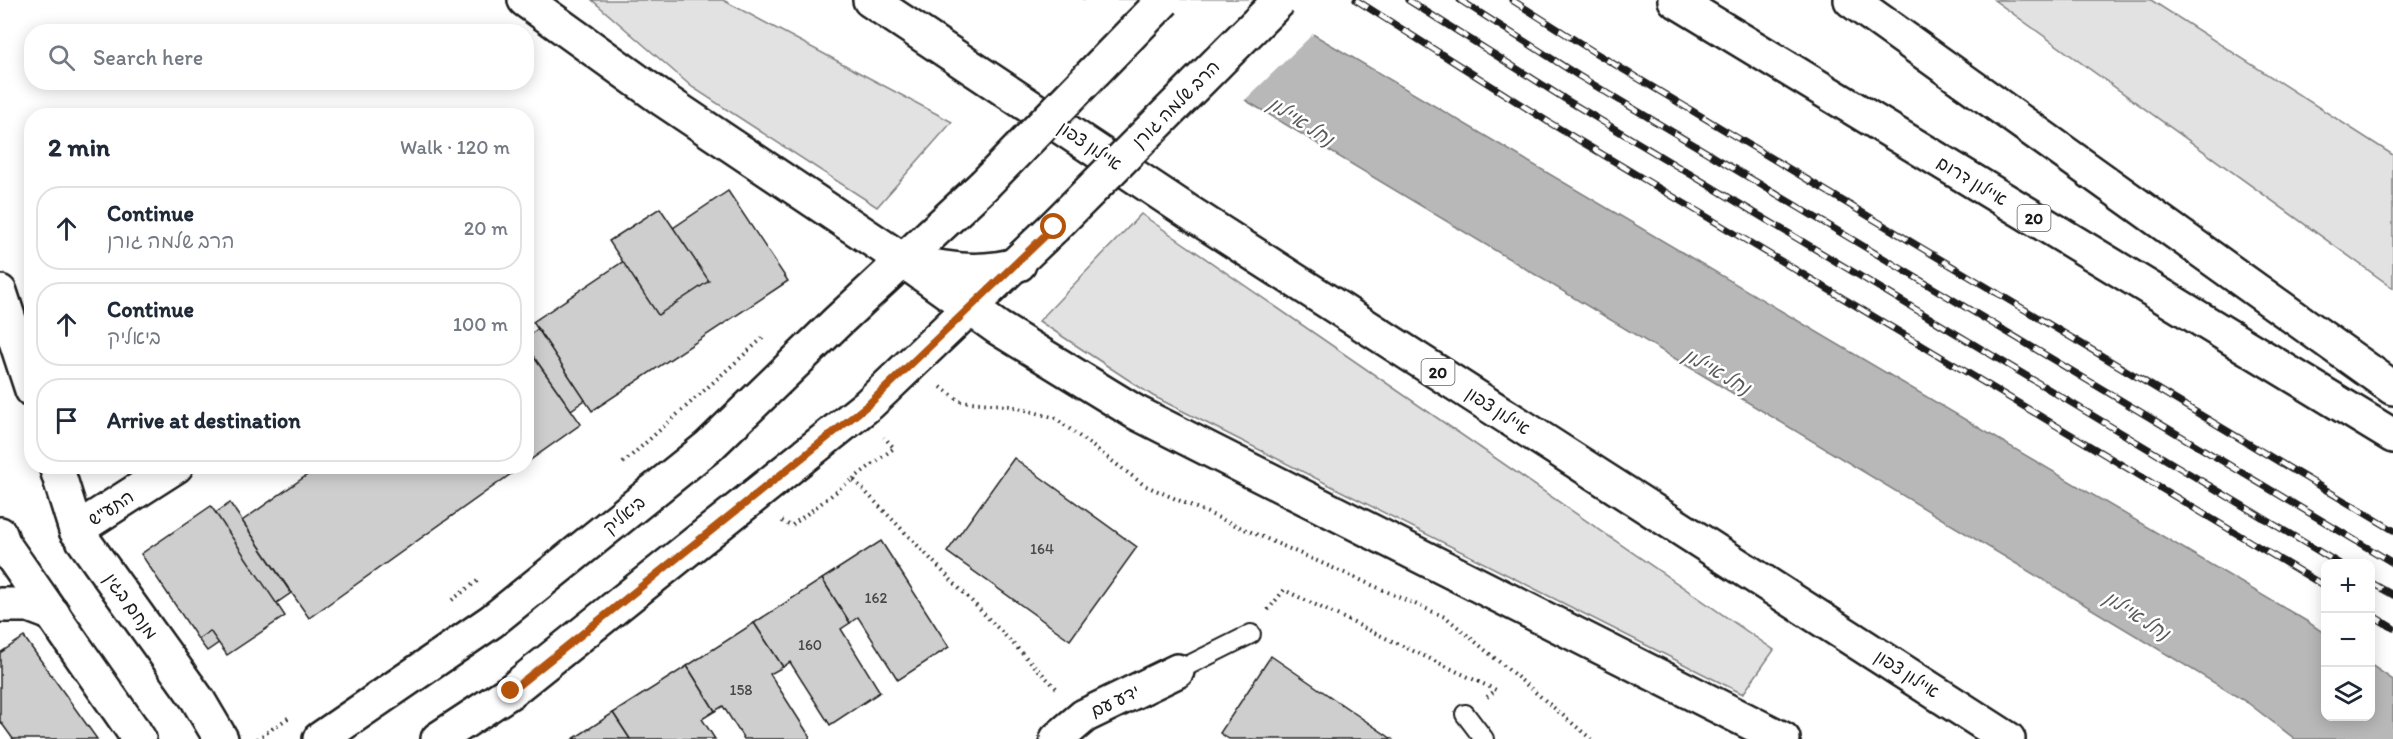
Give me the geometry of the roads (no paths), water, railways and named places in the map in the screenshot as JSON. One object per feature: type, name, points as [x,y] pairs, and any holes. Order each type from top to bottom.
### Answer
[{"type":"main road","points":[[525,0],[664,100],[998,328],[1135,412],[1783,739]]},
{"type":"main road","name":"איילון צפון","points":[[870,0],[1187,211],[2008,739]]},
{"type":"main road","points":[[903,261],[984,185],[1164,0]]},
{"type":"main road","name":"הרב שלמה גורן","points":[[971,308],[1019,264],[1280,0]]},
{"type":"main road","name":"איילון דרום","points":[[1675,0],[2393,436]]},
{"type":"main road","points":[[1851,0],[2393,388]]},
{"type":"main road","points":[[903,261],[969,272],[994,270],[1019,264]]},
{"type":"main road","name":"ביאליק","points":[[320,739],[492,621],[709,446],[903,261]]},
{"type":"main road","points":[[0,292],[24,366]]},
{"type":"main road","points":[[438,739],[511,691],[869,404],[971,308]]},
{"type":"main road","name":"מנחם בגין","points":[[58,474],[76,530],[198,700],[221,739]]},
{"type":"main road","name":"התע\"ש","points":[[76,530],[164,474]]},
{"type":"main road","points":[[0,534],[4,545],[136,736]]},
{"type":"main road","points":[[0,605],[28,605],[53,614]]},
{"type":"main road","name":"ידע עם","points":[[1057,739],[1084,716],[1177,671]]},
{"type":"lane","points":[[1177,671],[1251,634]]},
{"type":"lane","points":[[1465,714],[1484,739]]},
{"type":"water","name":"נחל איילון","points":[[1085,0],[1255,0],[2308,622],[2321,631],[2321,721],[2375,721],[2375,668],[2393,680],[2393,739],[2295,739],[2248,703],[1250,103]]},
{"type":"railway","points":[[1356,0],[1550,123],[2321,584]]},
{"type":"railway","points":[[1408,0],[1565,99],[2332,559]]},
{"type":"railway","points":[[1460,0],[1579,76],[2393,563]]},
{"type":"railway","points":[[1512,0],[1594,52],[2393,530]]},
{"type":"railway","points":[[2375,585],[2393,595]]},
{"type":"railway","points":[[2375,617],[2393,628]]}]
